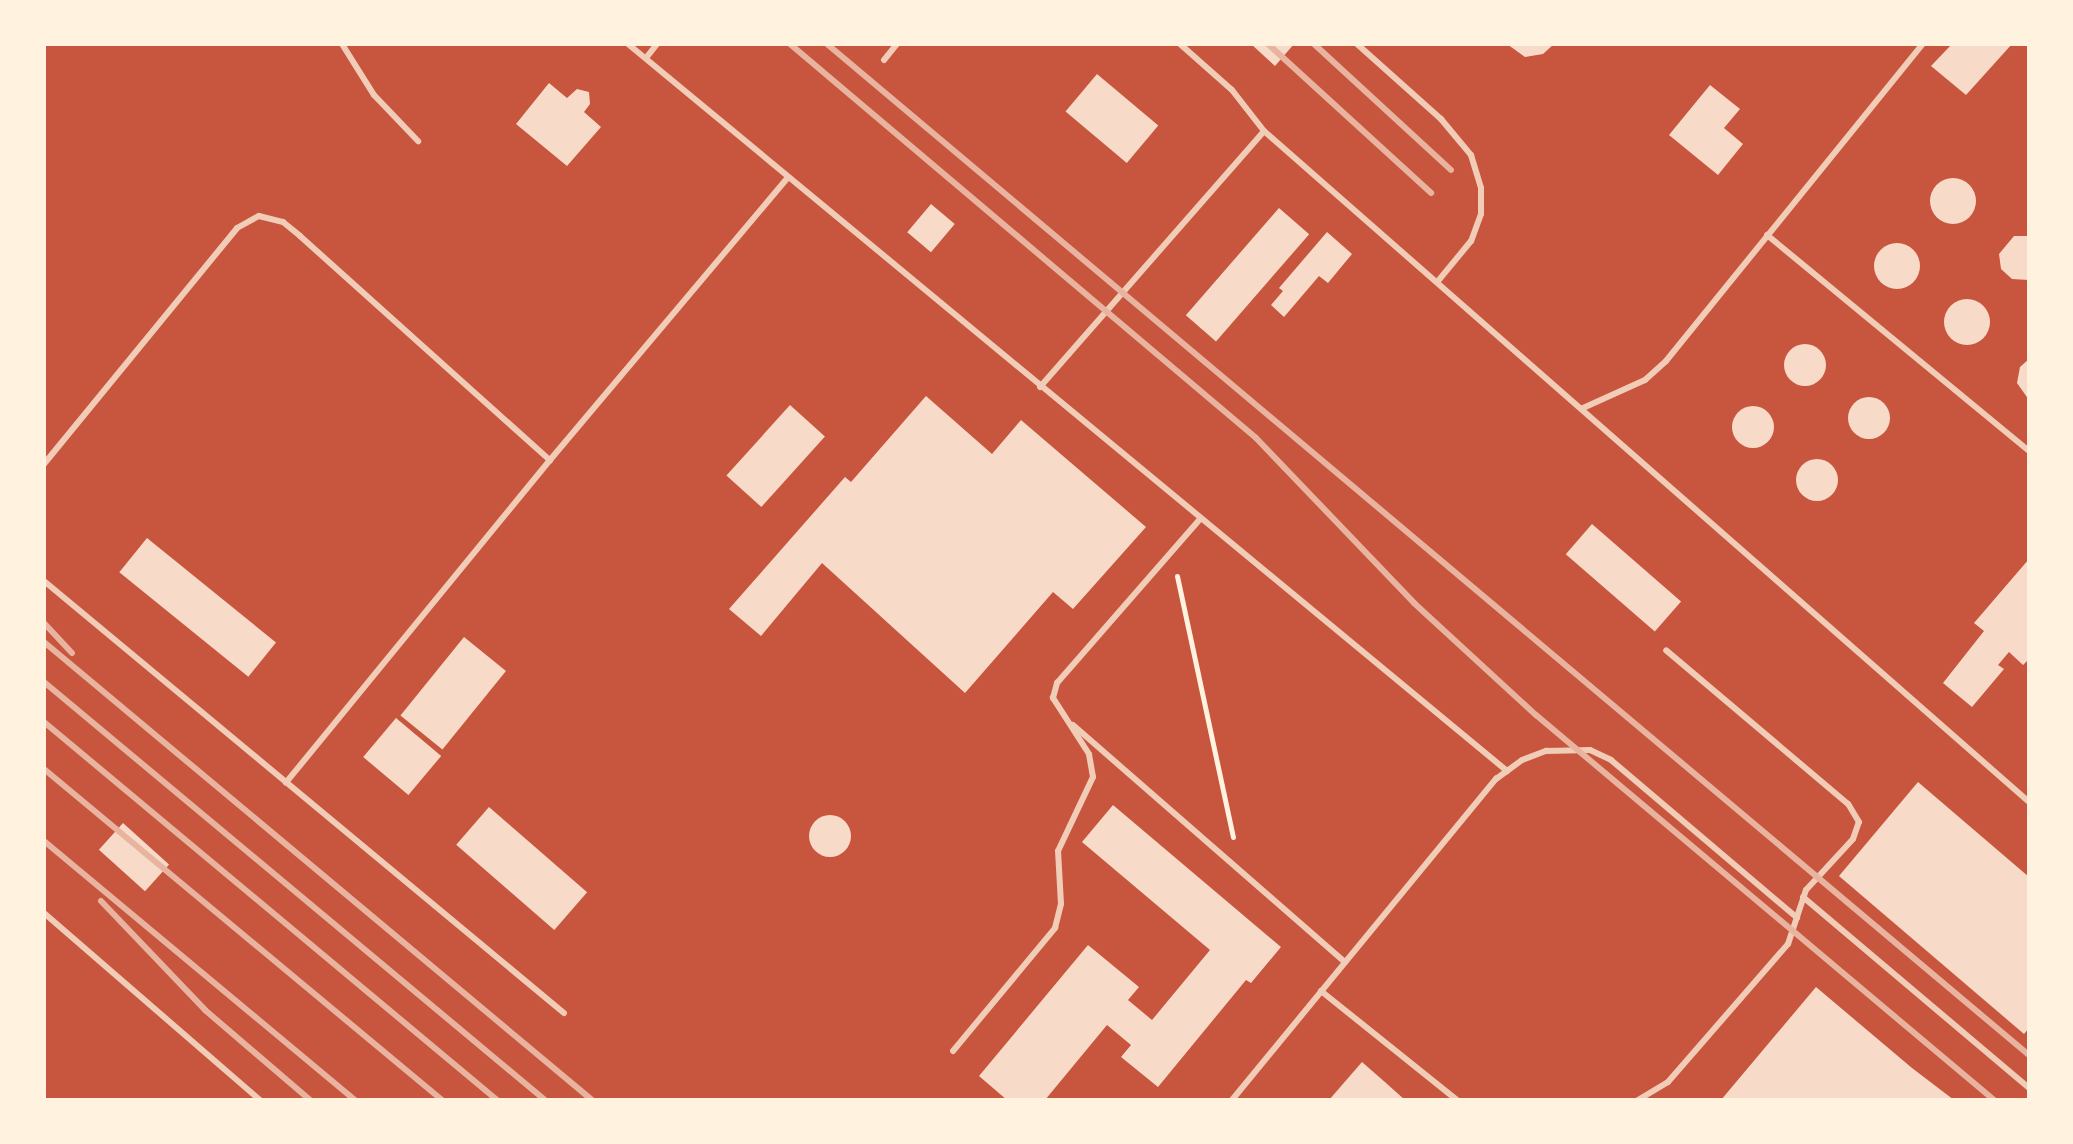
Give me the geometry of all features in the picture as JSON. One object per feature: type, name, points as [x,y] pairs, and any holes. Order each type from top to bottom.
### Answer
[{"type":"lane","points":[[342,44],[374,95],[418,141]]},
{"type":"lane","points":[[628,44],[1507,771]]},
{"type":"lane","points":[[646,58],[657,44]]},
{"type":"lane","points":[[884,60],[897,44]]},
{"type":"lane","points":[[1180,44],[1232,90],[1264,131],[2029,802]]},
{"type":"lane","points":[[1357,44],[1441,119],[1471,155],[1481,188],[1481,214],[1471,241],[1438,281]]},
{"type":"lane","points":[[1583,408],[1645,380],[1666,361],[1923,44]]},
{"type":"lane","points":[[1040,387],[1264,131]]},
{"type":"lane","points":[[286,783],[550,460],[788,177]]},
{"type":"lane","points":[[44,464],[237,228],[259,216],[283,222],[300,236],[550,460]]},
{"type":"lane","points":[[1767,235],[2029,451]]},
{"type":"lane","points":[[953,1051],[1055,928],[1061,904],[1058,851],[1093,777],[1089,754],[1053,698],[1057,683],[1200,519]]},
{"type":"lane","points":[[44,581],[564,1013]]},
{"type":"lane","points":[[1638,1100],[1668,1082],[1788,944],[1803,897],[1853,839],[1859,822],[1855,812],[1666,650]]},
{"type":"lane","points":[[1061,714],[1345,962]]},
{"type":"lane","points":[[1232,1100],[1507,771],[1522,760],[1554,750],[1590,750],[1611,760],[1797,918]]},
{"type":"lane","points":[[1803,897],[2029,1088]]},
{"type":"lane","points":[[44,913],[260,1100]]},
{"type":"lane","points":[[1321,991],[1457,1100]]},
{"type":"path","points":[[1172,552],[1240,871]]},
{"type":"building","points":[[1251,44],[1294,44],[1275,66]]},
{"type":"building","points":[[1507,44],[1554,44],[1543,54],[1525,57]]},
{"type":"building","points":[[1952,44],[2012,44],[1966,95],[1931,66]]},
{"type":"building","points":[[1097,74],[1158,125],[1127,163],[1066,112]]},
{"type":"building","points":[[549,83],[567,98],[577,89],[589,92],[590,104],[584,112],[601,127],[567,166],[516,124]]},
{"type":"building","points":[[1710,85],[1740,109],[1724,128],[1743,144],[1718,175],[1669,135]]},
{"type":"building","points":[[1953,178],[1969,185],[1976,201],[1969,217],[1953,224],[1937,217],[1930,201],[1937,185]]},
{"type":"building","points":[[931,204],[955,224],[931,252],[907,232]]},
{"type":"building","points":[[1279,208],[1309,234],[1216,341],[1186,315]]},
{"type":"building","points":[[1327,232],[1352,254],[1328,283],[1319,276],[1284,317],[1271,305],[1283,291],[1279,288]]},
{"type":"building","points":[[2014,236],[2029,236],[2029,280],[2012,279],[2001,269],[1999,254]]},
{"type":"building","points":[[1897,243],[1913,250],[1920,266],[1913,282],[1897,289],[1881,282],[1874,266],[1881,250]]},
{"type":"building","points":[[1967,299],[1983,306],[1990,322],[1983,338],[1967,345],[1951,338],[1944,322],[1951,306]]},
{"type":"building","points":[[1805,344],[1820,350],[1826,365],[1820,380],[1805,386],[1790,380],[1784,365],[1790,350]]},
{"type":"building","points":[[2029,359],[2029,400],[2017,383],[2020,367]]},
{"type":"building","points":[[926,396],[992,454],[1021,420],[1146,527],[1073,609],[1053,592],[965,693],[822,563],[761,636],[729,609],[845,477],[851,482]]},
{"type":"building","points":[[1869,397],[1884,403],[1890,418],[1884,433],[1869,439],[1854,433],[1848,418],[1854,403]]},
{"type":"building","points":[[790,405],[825,436],[761,507],[726,476]]},
{"type":"building","points":[[1753,406],[1768,412],[1774,427],[1768,442],[1753,448],[1738,442],[1732,427],[1738,412]]},
{"type":"building","points":[[1817,459],[1832,465],[1838,480],[1832,495],[1817,501],[1802,495],[1796,480],[1802,465]]},
{"type":"building","points":[[1592,524],[1681,601],[1655,632],[1566,554]]},
{"type":"building","points":[[147,538],[276,642],[248,677],[119,572]]},
{"type":"building","points":[[2029,559],[2029,659],[2023,665],[2009,652],[1998,665],[2004,669],[1972,707],[1943,683],[1984,631],[1974,623]]},
{"type":"building","points":[[464,637],[506,671],[442,749],[400,715]]},
{"type":"building","points":[[396,718],[441,756],[408,795],[363,757]]},
{"type":"building","points":[[1918,782],[2029,877],[2029,1028],[2024,1034],[1839,876]]},
{"type":"building","points":[[1113,805],[1281,947],[1251,983],[1246,980],[1158,1087],[1121,1057],[1131,1045],[1107,1025],[1045,1100],[1007,1100],[979,1076],[1088,945],[1139,987],[1128,1000],[1152,1020],[1210,950],[1082,842]]},
{"type":"building","points":[[489,807],[587,892],[554,930],[456,845]]},
{"type":"building","points":[[830,815],[845,821],[851,836],[845,851],[830,857],[815,851],[809,836],[815,821]]},
{"type":"building","points":[[123,823],[169,864],[145,891],[99,850]]},
{"type":"building","points":[[1816,987],[1912,1068],[1954,1100],[1721,1100]]},
{"type":"building","points":[[1362,1062],[1386,1083],[1405,1100],[1329,1100]]},
{"type":"railway","points":[[790,44],[1256,438],[1414,603],[1536,715],[1994,1100]]},
{"type":"railway","points":[[827,44],[2029,1055]]},
{"type":"railway","points":[[1268,44],[1431,193]]},
{"type":"railway","points":[[1314,44],[1451,170]]},
{"type":"railway","points":[[44,623],[72,653]]},
{"type":"railway","points":[[44,642],[592,1100]]},
{"type":"railway","points":[[44,682],[545,1100]]},
{"type":"railway","points":[[44,722],[497,1100]]},
{"type":"railway","points":[[44,769],[442,1100]]},
{"type":"railway","points":[[44,841],[355,1100]]},
{"type":"railway","points":[[101,901],[205,1010],[310,1100]]}]
